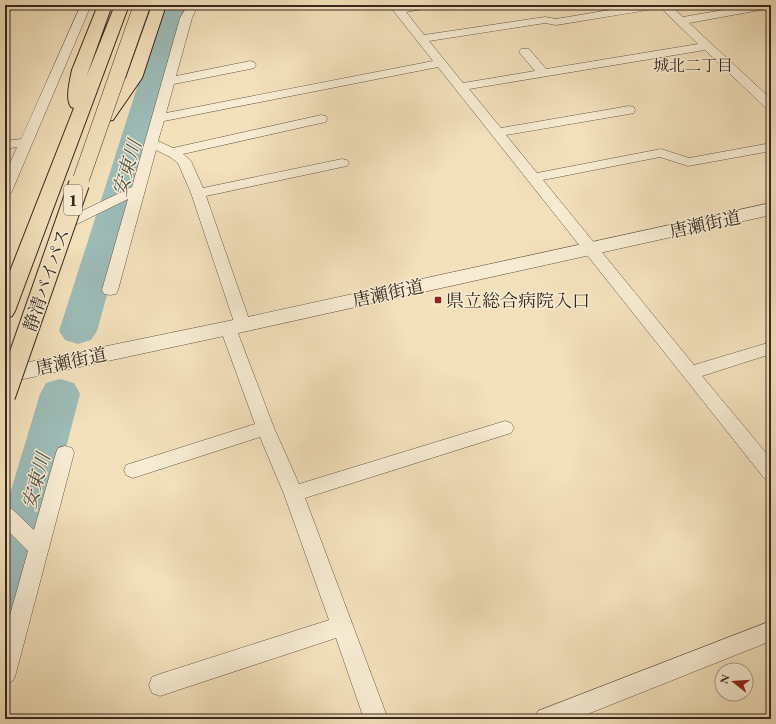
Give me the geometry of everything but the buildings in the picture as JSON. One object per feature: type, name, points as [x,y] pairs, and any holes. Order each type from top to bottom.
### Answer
[{"type":"highway","points":[[77,113],[78,79],[105,5]]},
{"type":"highway","name":"静清バイパス","points":[[5,311],[122,5]]},
{"type":"highway","name":"静清バイパス","points":[[5,396],[142,5]]},
{"type":"highway","points":[[107,116],[134,78],[159,5]]},
{"type":"street","points":[[5,191],[86,5]]},
{"type":"street","points":[[110,290],[186,18],[193,5]]},
{"type":"street","points":[[396,7],[429,5]]},
{"type":"street","points":[[422,39],[545,20],[556,22],[659,5]]},
{"type":"street","points":[[664,5],[771,106]]},
{"type":"street","points":[[680,21],[771,5]]},
{"type":"street","points":[[396,7],[771,473]]},
{"type":"street","points":[[460,88],[707,46]]},
{"type":"street","points":[[525,52],[543,74]]},
{"type":"street","points":[[158,118],[441,63]]},
{"type":"street","points":[[168,80],[250,65]]},
{"type":"street","points":[[497,133],[629,110]]},
{"type":"street","points":[[172,152],[321,119]]},
{"type":"street","points":[[5,145],[26,142]]},
{"type":"street","points":[[150,143],[172,152],[184,161],[198,193],[265,428],[294,494],[376,719]]},
{"type":"street","points":[[533,178],[661,153],[688,162],[771,147]]},
{"type":"street","points":[[198,193],[342,163]]},
{"type":"street","points":[[68,223],[138,189]]},
{"type":"street","name":"唐瀬街道","points":[[5,375],[236,327],[771,209]]},
{"type":"street","points":[[690,373],[771,348]]},
{"type":"street","points":[[133,470],[265,428]]},
{"type":"street","points":[[294,494],[505,428]]},
{"type":"street","points":[[5,674],[36,544],[65,453]]},
{"type":"street","points":[[5,516],[36,544]]},
{"type":"street","points":[[160,685],[342,626]]},
{"type":"street","points":[[546,719],[771,631]]},
{"type":"waterway","name":"安東川","points":[[78,331],[165,41],[179,5]]},
{"type":"waterway","name":"安東川","points":[[5,590],[60,394]]},
{"type":"place","name":"県立総合病院入口","points":[[438,300]]},
{"type":"district","name":"城北二丁目","points":[[693,65]]}]
